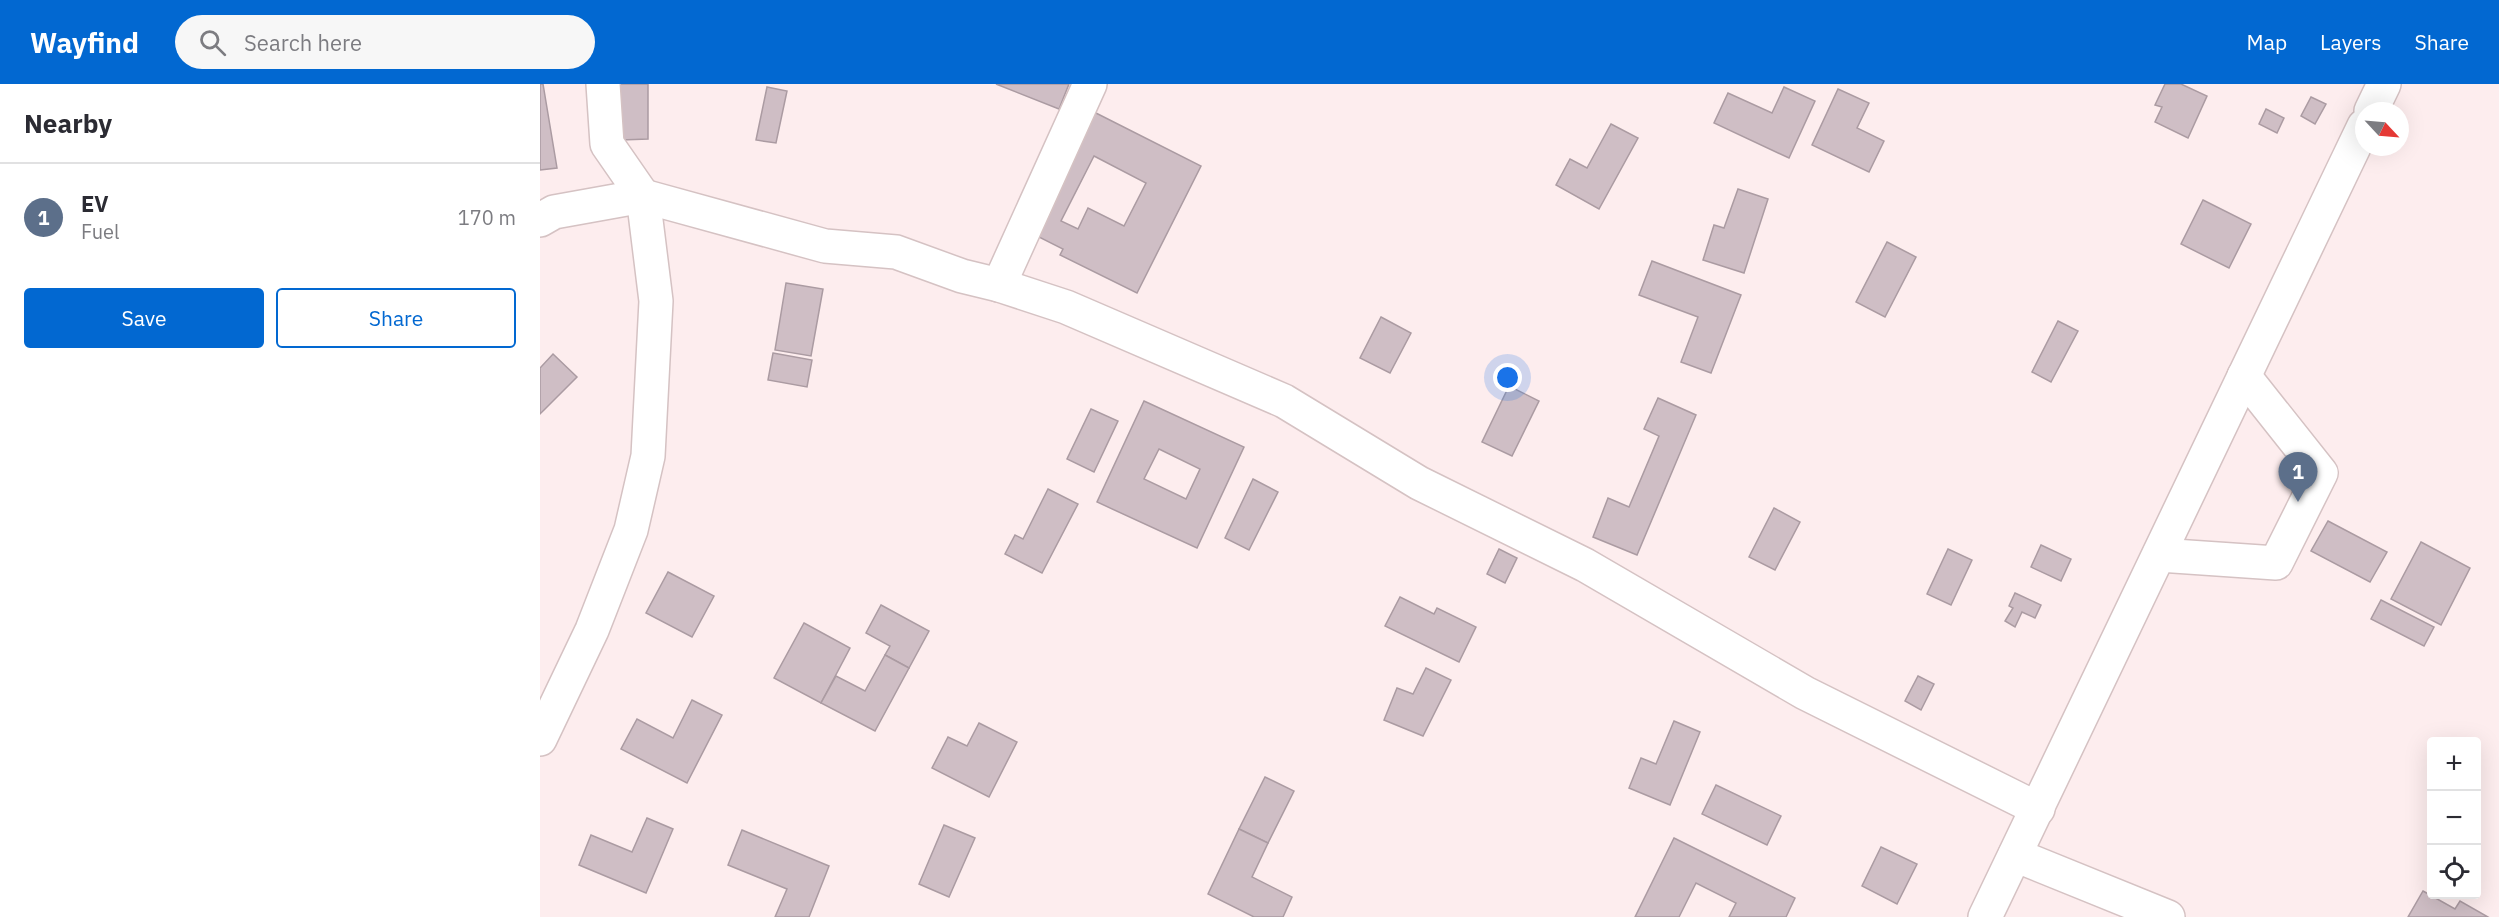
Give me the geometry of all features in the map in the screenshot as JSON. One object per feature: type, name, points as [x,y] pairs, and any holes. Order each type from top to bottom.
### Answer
[{"type":"street","points":[[540,739],[592,630],[626,541],[648,456],[656,300],[643,196],[607,144],[603,84]]},
{"type":"street","points":[[999,285],[1090,84]]},
{"type":"street","points":[[2375,102],[2384,84]]},
{"type":"street","points":[[1985,917],[2355,145]]},
{"type":"street","points":[[540,220],[554,212],[643,196],[825,246],[897,252],[962,276],[999,285],[1066,307],[1284,401],[1419,483],[1585,565],[1805,693],[2038,809]]},
{"type":"street","points":[[2159,555],[2276,563],[2321,473],[2244,376]]},
{"type":"street","points":[[2015,855],[2168,917]]},
{"type":"building","points":[[540,84],[543,84],[557,168],[540,170]]},
{"type":"building","points":[[620,84],[648,84],[648,139],[621,140]]},
{"type":"building","points":[[996,84],[1069,84],[1059,109]]},
{"type":"building","points":[[2165,84],[2181,84],[2207,96],[2188,138],[2155,122],[2162,107],[2155,105]]},
{"type":"building","points":[[767,87],[787,91],[776,143],[756,140]]},
{"type":"building","points":[[1784,87],[1815,101],[1789,158],[1714,123],[1728,93],[1772,113]]},
{"type":"building","points":[[1838,89],[1869,103],[1857,128],[1884,141],[1869,172],[1812,145]]},
{"type":"building","points":[[2311,97],[2326,104],[2315,124],[2301,116]]},
{"type":"building","points":[[1088,109],[1201,166],[1137,293],[1060,255],[1063,249],[1027,231]],"holes":[[[1094,156],[1146,183],[1124,226],[1088,208],[1078,229],[1061,221]]]},
{"type":"building","points":[[2266,109],[2284,118],[2277,133],[2259,124]]},
{"type":"building","points":[[1611,124],[1638,138],[1599,209],[1556,185],[1570,159],[1587,168]]},
{"type":"building","points":[[1738,189],[1768,199],[1744,273],[1703,260],[1714,225],[1724,228]]},
{"type":"building","points":[[2203,200],[2251,224],[2229,268],[2181,244]]},
{"type":"building","points":[[1887,242],[1916,257],[1885,317],[1856,302]]},
{"type":"building","points":[[1652,261],[1741,295],[1711,373],[1681,362],[1698,317],[1639,295]]},
{"type":"building","points":[[786,283],[823,289],[811,356],[775,350]]},
{"type":"building","points":[[1381,317],[1411,333],[1390,373],[1360,358]]},
{"type":"building","points":[[2058,321],[2078,331],[2051,382],[2032,372]]},
{"type":"building","points":[[773,353],[812,360],[807,387],[768,380]]},
{"type":"building","points":[[553,354],[577,377],[540,414],[540,368]]},
{"type":"building","points":[[1509,386],[1539,401],[1512,456],[1482,442]]},
{"type":"building","points":[[1658,398],[1696,415],[1637,555],[1593,537],[1608,498],[1629,507],[1659,436],[1644,429]]},
{"type":"building","points":[[1144,401],[1244,447],[1197,548],[1097,502]],"holes":[[[1159,449],[1200,469],[1186,499],[1144,479]]]},
{"type":"building","points":[[1091,409],[1118,421],[1094,472],[1067,459]]},
{"type":"building","points":[[1253,479],[1278,492],[1249,550],[1225,538]]},
{"type":"building","points":[[1048,489],[1078,504],[1042,573],[1005,554],[1015,535],[1023,539]]},
{"type":"building","points":[[1774,508],[1800,522],[1775,570],[1749,557]]},
{"type":"building","points":[[2328,521],[2387,552],[2370,582],[2311,551]]},
{"type":"building","points":[[2421,542],[2470,568],[2441,625],[2391,599]]},
{"type":"building","points":[[2041,545],[2071,559],[2061,581],[2031,567]]},
{"type":"building","points":[[1499,549],[1517,558],[1505,583],[1487,574]]},
{"type":"building","points":[[1948,549],[1972,560],[1951,605],[1927,594]]},
{"type":"building","points":[[668,572],[714,596],[692,637],[646,613]]},
{"type":"building","points":[[2015,593],[2041,605],[2035,618],[2022,612],[2015,627],[2005,621],[2013,608],[2009,606]]},
{"type":"building","points":[[1400,597],[1434,614],[1437,608],[1476,627],[1459,662],[1385,626]]},
{"type":"building","points":[[2381,600],[2434,627],[2424,646],[2371,619]]},
{"type":"building","points":[[881,605],[929,631],[909,668],[885,655],[890,646],[866,633]]},
{"type":"building","points":[[804,623],[850,648],[821,703],[774,678]]},
{"type":"building","points":[[885,655],[909,668],[875,731],[821,703],[836,676],[865,691]]},
{"type":"building","points":[[1426,668],[1451,680],[1423,736],[1384,720],[1397,688],[1413,694]]},
{"type":"building","points":[[1918,676],[1934,684],[1921,710],[1905,701]]},
{"type":"building","points":[[692,700],[722,715],[687,783],[621,749],[637,719],[673,738]]},
{"type":"building","points":[[1674,721],[1700,732],[1670,805],[1629,788],[1641,758],[1656,764]]},
{"type":"building","points":[[979,723],[1017,742],[989,797],[932,768],[948,737],[967,746]]},
{"type":"building","points":[[1265,777],[1294,791],[1268,843],[1239,829]]},
{"type":"building","points":[[1716,785],[1781,816],[1767,845],[1702,814]]},
{"type":"building","points":[[647,818],[673,829],[646,893],[579,865],[591,835],[632,852]]},
{"type":"building","points":[[944,825],[975,838],[949,897],[919,884]]},
{"type":"building","points":[[1239,829],[1268,843],[1252,877],[1292,897],[1283,917],[1254,917],[1208,894]]},
{"type":"building","points":[[742,830],[829,866],[809,917],[775,917],[787,889],[728,865]]},
{"type":"building","points":[[1674,838],[1795,898],[1786,917],[1729,917],[1736,903],[1696,883],[1679,917],[1635,917]]},
{"type":"building","points":[[1881,847],[1917,864],[1897,904],[1862,886]]},
{"type":"building","points":[[2423,891],[2427,893],[2427,899],[2437,899],[2455,909],[2460,901],[2488,917],[2408,917]]},
{"type":"place","name":"EV","points":[[2298,502]]}]
